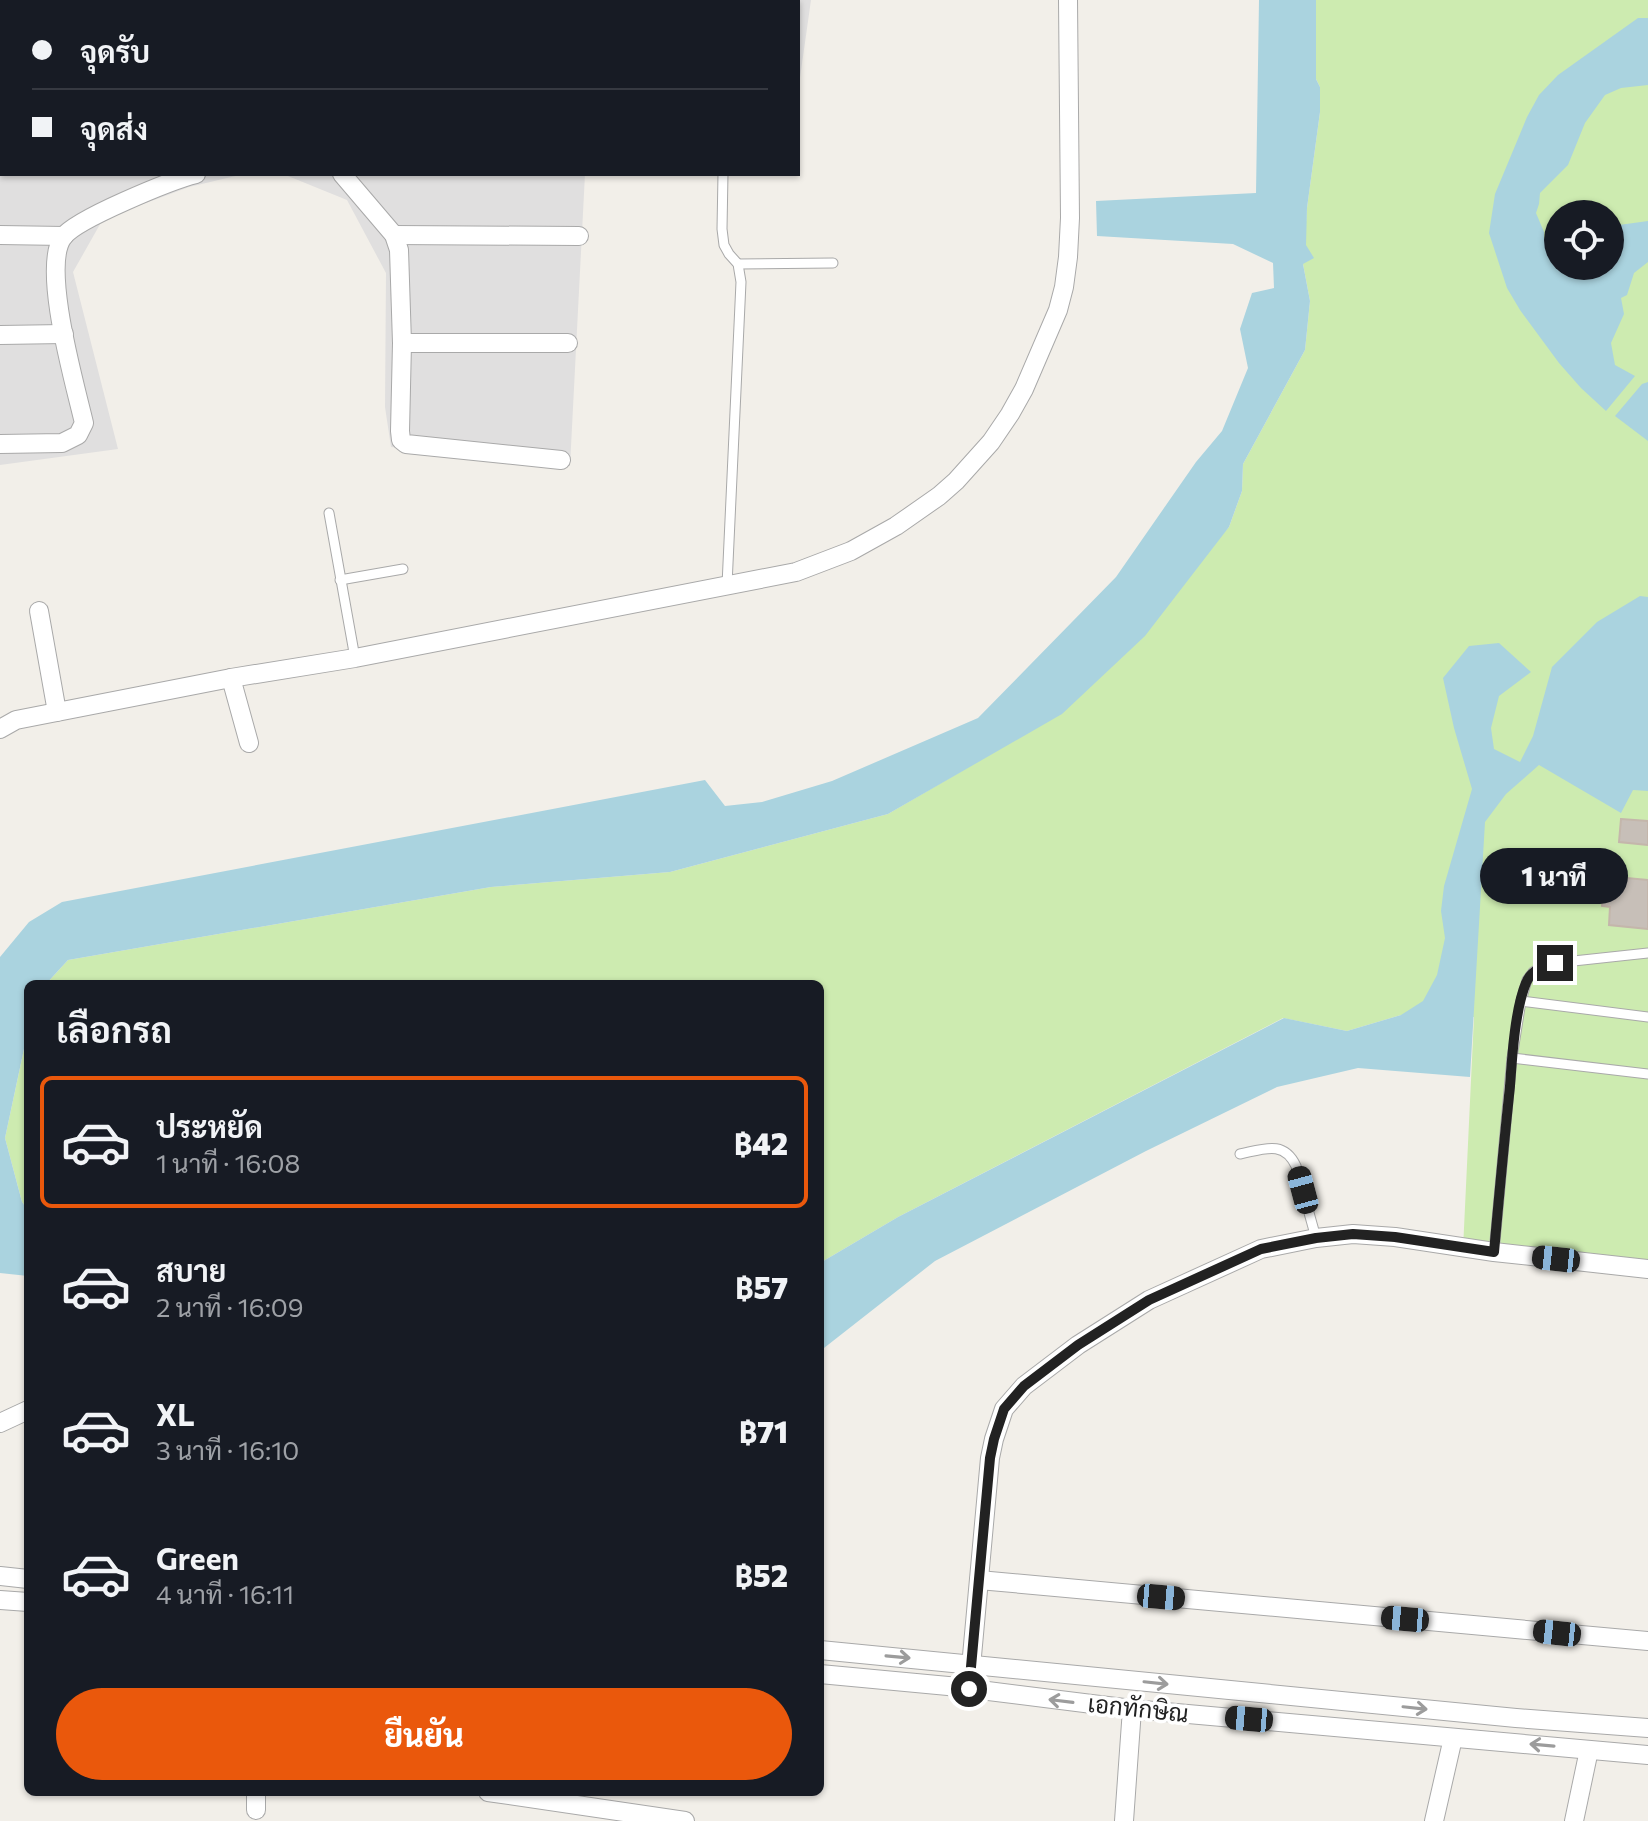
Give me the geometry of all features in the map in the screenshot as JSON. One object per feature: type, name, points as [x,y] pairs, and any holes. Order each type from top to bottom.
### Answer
[{"type":"street","points":[[0,729],[16,720],[796,572],[851,551],[896,526],[956,481],[991,442],[1024,389],[1064,287],[1070,218],[1068,0]]},
{"type":"street","points":[[0,444],[62,443],[78,435],[84,423],[55,288],[55,255],[64,236],[88,218],[191,176]]},
{"type":"street","points":[[344,176],[394,235],[399,250],[401,440],[406,444],[561,460]]},
{"type":"street","points":[[0,235],[64,236]]},
{"type":"street","points":[[394,235],[579,236]]},
{"type":"street","points":[[0,335],[64,334]]},
{"type":"street","points":[[402,343],[568,343]]},
{"type":"street","points":[[39,611],[57,712]]},
{"type":"street","points":[[231,678],[249,743]]},
{"type":"street","points":[[969,1689],[994,1439],[1004,1409],[1024,1386],[1078,1345],[1159,1295],[1261,1249],[1316,1238],[1353,1234],[1395,1237],[1494,1252],[1648,1269]]},
{"type":"street","points":[[0,1423],[24,1412]]},
{"type":"street","points":[[0,1576],[24,1579]]},
{"type":"street","points":[[979,1580],[1648,1641]]},
{"type":"street","points":[[0,1600],[24,1602]]},
{"type":"street","points":[[824,1650],[1516,1718],[1648,1728]]},
{"type":"street","name":"เอกทักษิณ","points":[[824,1674],[1132,1709],[1648,1755]]},
{"type":"street","points":[[1124,1821],[1132,1709]]},
{"type":"street","points":[[1434,1821],[1453,1738]]},
{"type":"street","points":[[1574,1821],[1589,1750]]},
{"type":"street","points":[[506,1796],[578,1812],[685,1821]]},
{"type":"lane","points":[[723,176],[724,245],[738,264],[741,282],[727,585]]},
{"type":"lane","points":[[738,264],[833,263]]},
{"type":"lane","points":[[329,513],[355,658]]},
{"type":"lane","points":[[340,580],[403,569]]},
{"type":"lane","points":[[1494,1252],[1512,1058],[1527,980],[1542,966],[1587,958],[1648,953]]},
{"type":"lane","points":[[1521,1001],[1648,1017]]},
{"type":"lane","points":[[1512,1058],[1648,1074]]},
{"type":"lane","points":[[1240,1154],[1269,1148],[1282,1149],[1291,1155],[1316,1238]]},
{"type":"shaded area","points":[[800,0],[811,0],[800,78]]},
{"type":"shaded area","points":[[0,176],[236,176],[189,187],[103,219],[73,272],[118,449],[0,465]]},
{"type":"shaded area","points":[[288,176],[585,176],[570,466],[391,447],[385,407],[386,273],[347,200]]},
{"type":"green space","points":[[1316,0],[1648,0],[1648,1269],[1463,1249],[1474,1017],[1401,1015],[1347,1031],[1283,1018],[898,1217],[824,1261],[824,980],[50,980],[68,960],[491,887],[670,872],[888,814],[1061,713],[1229,527],[1242,491],[1243,464],[1305,350],[1310,301],[1303,264],[1320,87],[1316,79]]},
{"type":"green space","points":[[24,1049],[24,1205],[5,1138]]},
{"type":"water","points":[[1259,0],[1316,0],[1316,79],[1320,87],[1320,112],[1307,208],[1306,245],[1314,258],[1303,264],[1310,301],[1305,350],[1243,464],[1242,491],[1229,527],[1145,636],[1062,714],[888,814],[670,872],[491,887],[68,960],[50,980],[24,980],[24,1049],[5,1138],[24,1205],[24,1276],[0,1273],[0,957],[29,922],[62,902],[705,780],[725,806],[762,802],[832,781],[978,718],[1116,577],[1196,462],[1222,431],[1248,368],[1240,329],[1252,293],[1274,288],[1273,263],[1233,244],[1097,236],[1096,201],[1256,193]]},
{"type":"water","points":[[1638,18],[1648,18],[1648,85],[1621,88],[1605,95],[1585,123],[1568,165],[1540,193],[1536,213],[1544,232],[1544,280],[1624,280],[1624,224],[1648,221],[1648,262],[1634,273],[1627,295],[1621,298],[1624,314],[1611,343],[1615,365],[1635,376],[1606,411],[1559,363],[1520,310],[1507,288],[1489,233],[1495,194],[1527,117],[1539,95],[1558,75]]},
{"type":"water","points":[[1648,382],[1648,441],[1615,416],[1642,384]]},
{"type":"water","points":[[1640,596],[1648,597],[1648,791],[1633,790],[1621,813],[1539,765],[1506,794],[1485,822],[1470,1077],[1358,1068],[1277,1087],[935,1261],[824,1348],[824,1261],[898,1217],[1284,1018],[1347,1031],[1401,1015],[1423,1001],[1437,975],[1445,938],[1441,911],[1444,886],[1472,789],[1443,678],[1469,646],[1499,643],[1531,672],[1499,696],[1491,728],[1494,749],[1520,762],[1533,736],[1552,667],[1597,622]]},
{"type":"building","points":[[1621,819],[1648,821],[1648,845],[1619,842]]},
{"type":"building","points":[[1605,876],[1648,880],[1648,929],[1609,925],[1610,907],[1602,906]]},
{"type":"route","points":[[969,1689],[990,1458],[1004,1409],[1024,1386],[1078,1345],[1149,1300],[1261,1249],[1353,1234],[1494,1252],[1512,1058],[1521,1001],[1527,980],[1533,972],[1555,963]]}]
